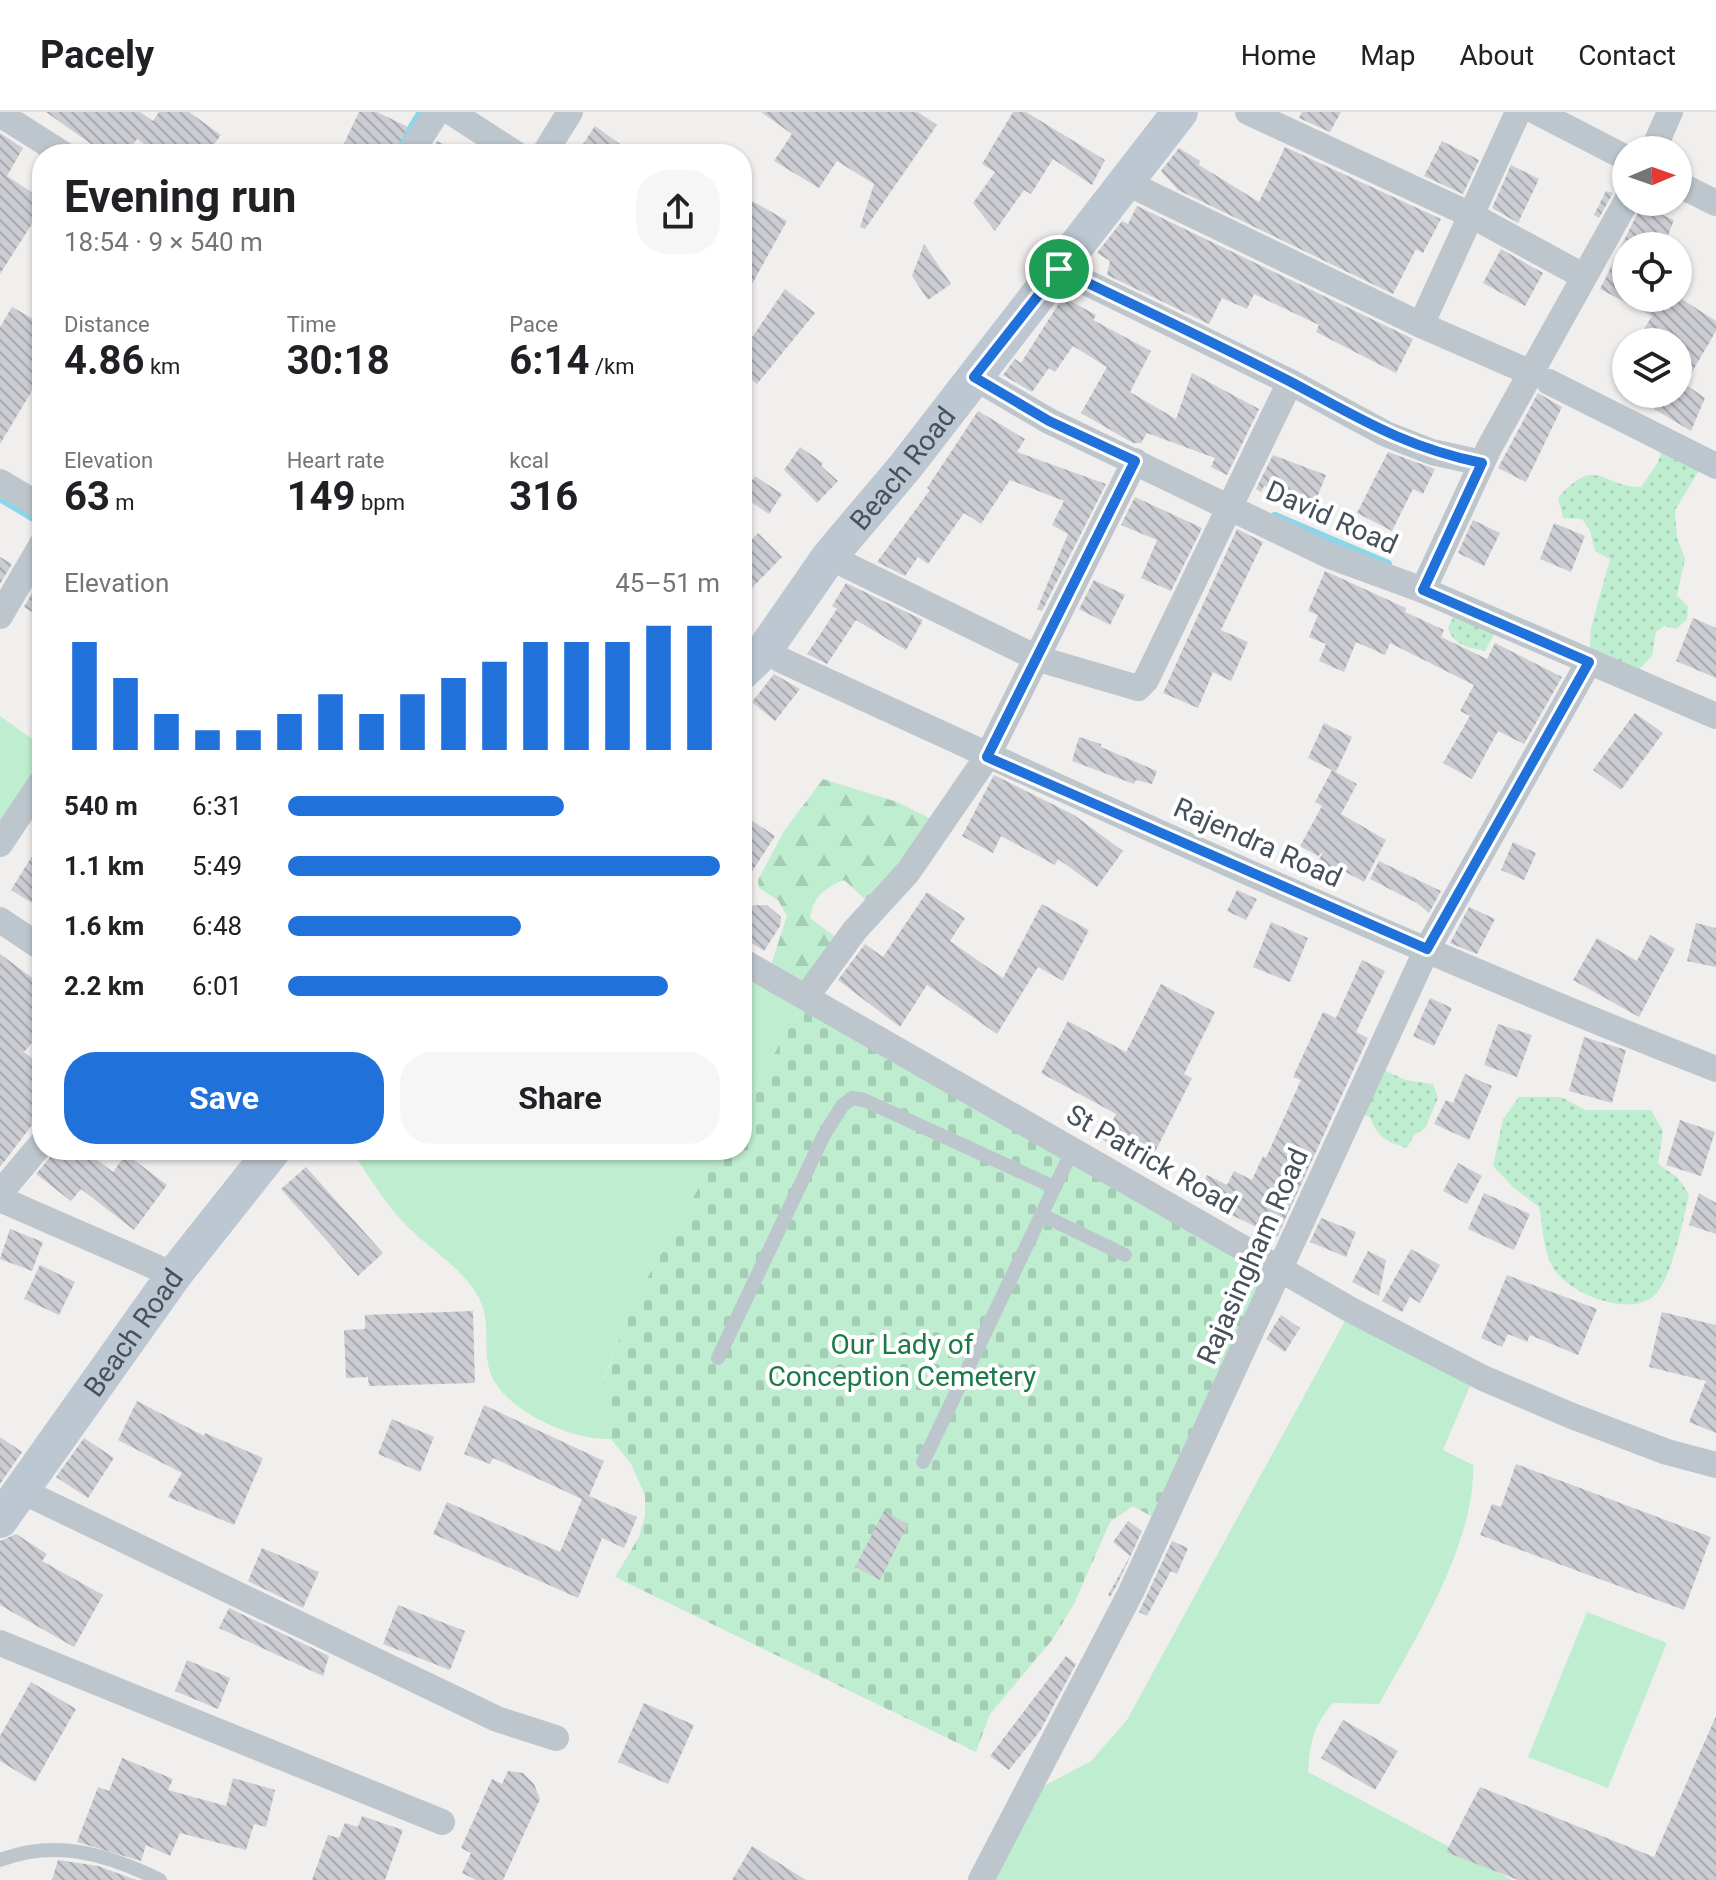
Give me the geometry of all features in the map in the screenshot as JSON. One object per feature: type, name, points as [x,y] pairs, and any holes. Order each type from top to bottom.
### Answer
[{"type":"main road","name":"Beach Road","points":[[752,662],[763,652],[829,557],[1180,112]]},
{"type":"main road","name":"Beach Road","points":[[0,1520],[174,1275],[265,1160]]},
{"type":"street","points":[[416,144],[437,112]]},
{"type":"street","points":[[451,112],[501,144]]},
{"type":"street","points":[[550,144],[570,112]]},
{"type":"street","points":[[1248,112],[1471,215],[1583,276]]},
{"type":"street","points":[[1421,325],[1518,112]]},
{"type":"street","points":[[1537,112],[1612,151]]},
{"type":"street","points":[[1659,136],[1670,112]]},
{"type":"street","points":[[0,114],[47,144]]},
{"type":"street","points":[[1125,182],[1421,325],[1539,377],[1716,466]]},
{"type":"street","points":[[1692,191],[1716,203]]},
{"type":"street","points":[[1423,590],[1482,463],[1539,377],[1583,276],[1618,216]]},
{"type":"street","points":[[1059,269],[1290,382],[1386,434],[1432,452],[1482,463]]},
{"type":"street","name":"David Road","points":[[974,377],[1049,421],[1330,556],[1423,590],[1716,716]]},
{"type":"street","points":[[846,565],[1039,659],[1138,688],[1146,680],[1290,382]]},
{"type":"street","points":[[806,997],[855,930],[908,872],[987,757],[1039,659],[1135,461]]},
{"type":"street","points":[[0,482],[32,501]]},
{"type":"street","points":[[0,616],[32,561]]},
{"type":"street","name":"Rajendra Road","points":[[781,660],[987,757],[1527,995],[1716,1069]]},
{"type":"street","name":"Rajasingham Road","points":[[981,1880],[1131,1592],[1427,949],[1589,662]]},
{"type":"street","points":[[0,844],[32,796]]},
{"type":"street","points":[[0,920],[32,941]]},
{"type":"street","name":"St Patrick Road","points":[[752,967],[1281,1271],[1483,1378],[1627,1437],[1716,1465]]},
{"type":"street","points":[[32,1156],[0,1196],[174,1275]]},
{"type":"street","points":[[20,1490],[497,1719],[556,1738]]},
{"type":"street","points":[[0,1643],[442,1822]]},
{"type":"lane","points":[[718,1358],[824,1135],[842,1106],[852,1098],[864,1100],[1054,1187]]},
{"type":"lane","points":[[923,1462],[1073,1149]]},
{"type":"lane","points":[[1042,1215],[1125,1255]]},
{"type":"lane","points":[[0,1860],[27,1850],[60,1847],[137,1868],[160,1880]]},
{"type":"green space","points":[[1666,441],[1705,461],[1675,510],[1677,537],[1685,559],[1677,595],[1688,607],[1687,619],[1676,629],[1664,626],[1656,632],[1652,656],[1630,679],[1589,662],[1591,628],[1610,559],[1595,551],[1590,531],[1582,519],[1563,518],[1558,498],[1571,485],[1591,475],[1641,487],[1657,464]]},
{"type":"green space","points":[[1459,605],[1496,631],[1485,651],[1463,645],[1450,634],[1448,628]]},
{"type":"green space","points":[[0,716],[32,739],[32,796],[0,844]]},
{"type":"green space","points":[[823,779],[897,802],[939,823],[875,908],[844,880],[825,890],[817,899],[810,918],[845,944],[806,997],[768,974],[787,916],[778,900],[759,888],[758,880],[784,831]]},
{"type":"green space","points":[[752,967],[806,997],[752,1093]]},
{"type":"green space","name":"Our Lady of Conception Cemetery","points":[[806,997],[1281,1271],[1163,1523],[1133,1506],[1110,1522],[1074,1604],[1052,1640],[990,1714],[976,1752],[615,1577],[639,1537],[645,1515],[645,1495],[631,1464],[611,1439],[603,1382],[633,1303],[714,1160],[752,1160],[752,1093]]},
{"type":"green space","points":[[1374,1065],[1405,1080],[1433,1084],[1438,1098],[1425,1128],[1414,1135],[1407,1148],[1384,1138],[1370,1117],[1353,1111]]},
{"type":"green space","points":[[1519,1097],[1561,1097],[1585,1110],[1651,1110],[1663,1131],[1658,1164],[1677,1177],[1689,1194],[1669,1269],[1659,1290],[1650,1299],[1637,1304],[1607,1302],[1577,1289],[1556,1272],[1546,1248],[1539,1207],[1514,1188],[1493,1166],[1503,1119]]},
{"type":"green space","points":[[358,1160],[714,1160],[633,1303],[603,1381],[611,1439],[556,1428],[519,1408],[505,1395],[494,1380],[488,1364],[484,1310],[476,1293],[451,1264],[401,1220]]},
{"type":"green space","points":[[1351,1310],[1470,1386],[1443,1450],[1473,1465],[1471,1494],[1465,1525],[1441,1588],[1379,1704],[1333,1703],[1314,1735],[1308,1772],[1512,1880],[981,1880],[1032,1780],[1046,1785],[1091,1761],[1127,1720]]},
{"type":"green space","points":[[1587,1612],[1667,1643],[1608,1788],[1528,1757]]},
{"type":"building","points":[[46,112],[140,112],[153,121],[159,112],[189,112],[221,135],[214,144],[144,144],[137,139],[133,144],[91,144]]},
{"type":"building","points":[[359,112],[377,112],[408,127],[399,144],[344,144]]},
{"type":"building","points":[[761,112],[918,112],[937,125],[865,229],[860,227],[874,184],[837,161],[819,188],[774,161],[792,134]]},
{"type":"building","points":[[1013,112],[1026,112],[1105,160],[1092,185],[1053,159],[1031,194],[1024,190],[995,231],[973,203],[995,172],[982,164]]},
{"type":"building","points":[[1302,112],[1341,112],[1330,132],[1299,118]]},
{"type":"building","points":[[595,126],[620,144],[583,144]]},
{"type":"building","points":[[0,133],[23,148],[7,176],[32,192],[32,224],[0,274]]},
{"type":"building","points":[[1442,141],[1479,160],[1463,194],[1424,176]]},
{"type":"building","points":[[1285,147],[1441,219],[1423,253],[1416,249],[1393,294],[1178,190],[1161,171],[1179,148],[1200,161],[1199,165],[1259,202]]},
{"type":"building","points":[[1511,165],[1539,179],[1518,223],[1492,208]]},
{"type":"building","points":[[1606,191],[1612,193],[1599,218],[1594,215]]},
{"type":"building","points":[[752,201],[787,221],[752,284]]},
{"type":"building","points":[[1137,206],[1413,339],[1396,373],[1316,332],[1319,325],[1254,294],[1247,309],[1222,298],[1209,324],[1107,275],[1110,261],[1097,253],[1122,221],[1128,224]]},
{"type":"building","points":[[1636,216],[1665,216],[1674,220],[1669,232],[1628,232]]},
{"type":"building","points":[[924,244],[951,284],[928,300],[912,276]]},
{"type":"building","points":[[1501,249],[1543,273],[1525,306],[1483,283]]},
{"type":"building","points":[[1612,265],[1612,295],[1600,289]]},
{"type":"building","points":[[785,289],[815,313],[757,384],[752,380],[752,337]]},
{"type":"building","points":[[1063,297],[1096,315],[1093,320],[1151,351],[1130,392],[1176,419],[1192,373],[1259,409],[1227,475],[1211,467],[1215,458],[1147,433],[1141,443],[1133,443],[1081,413],[1107,367],[1073,346],[1055,372],[1049,368],[1032,392],[1003,375],[1015,359],[1021,363]]},
{"type":"building","points":[[1692,306],[1716,321],[1716,331],[1692,372],[1692,328],[1645,328],[1652,316],[1644,312],[1692,312]]},
{"type":"building","points":[[12,307],[32,318],[32,391],[0,444],[0,327]]},
{"type":"building","points":[[1692,389],[1705,398],[1691,431],[1654,409],[1692,408]]},
{"type":"building","points":[[1538,393],[1562,407],[1526,482],[1498,468]]},
{"type":"building","points":[[978,411],[1025,439],[1017,452],[1106,484],[1042,611],[1037,609],[1068,534],[1052,525],[1064,501],[1010,480],[981,524],[964,513],[928,564],[918,557],[905,576],[877,562],[930,490],[927,488]]},
{"type":"building","points":[[800,447],[823,463],[821,466],[838,481],[817,503],[784,470]]},
{"type":"building","points":[[1388,452],[1435,469],[1423,494],[1413,489],[1392,531],[1357,513]]},
{"type":"building","points":[[1273,455],[1326,475],[1314,505],[1264,486],[1261,492],[1256,489]]},
{"type":"building","points":[[755,476],[782,494],[769,514],[752,503],[752,481]]},
{"type":"building","points":[[1135,497],[1202,528],[1171,591],[1141,578],[1157,540],[1121,525]]},
{"type":"building","points":[[1473,520],[1500,533],[1484,566],[1458,553]]},
{"type":"building","points":[[1554,523],[1585,536],[1571,572],[1540,559]]},
{"type":"building","points":[[1237,529],[1263,542],[1221,630],[1248,642],[1231,681],[1213,672],[1198,708],[1163,693]]},
{"type":"building","points":[[758,533],[782,557],[752,588],[752,539]]},
{"type":"building","points":[[0,557],[12,564],[0,584]]},
{"type":"building","points":[[1325,571],[1406,608],[1405,612],[1444,630],[1441,637],[1487,659],[1495,643],[1562,677],[1524,744],[1498,731],[1472,779],[1443,763],[1470,716],[1460,711],[1474,685],[1390,643],[1385,655],[1356,642],[1344,672],[1319,661],[1326,644],[1309,637],[1318,615],[1308,611]]},
{"type":"building","points":[[1094,580],[1125,595],[1110,625],[1079,609]]},
{"type":"building","points":[[846,583],[923,620],[906,650],[856,620],[827,664],[807,654],[837,609],[832,606]]},
{"type":"building","points":[[32,593],[32,612],[24,607]]},
{"type":"building","points":[[1693,618],[1716,628],[1716,678],[1676,661]]},
{"type":"building","points":[[774,674],[800,689],[775,721],[752,702]]},
{"type":"building","points":[[1635,713],[1663,733],[1621,790],[1593,770]]},
{"type":"building","points":[[1324,723],[1352,737],[1336,772],[1308,758]]},
{"type":"building","points":[[1079,737],[1157,771],[1152,784],[1136,780],[1134,784],[1072,761]]},
{"type":"building","points":[[1332,770],[1357,784],[1341,814],[1386,840],[1364,882],[1342,870],[1332,888],[1310,877],[1323,852],[1318,856],[1300,846],[1322,806],[1315,802]]},
{"type":"building","points":[[994,775],[1074,815],[1123,851],[1097,887],[1058,859],[1055,865],[1001,836],[993,853],[962,836]]},
{"type":"building","points":[[752,821],[775,836],[752,872]]},
{"type":"building","points":[[1513,842],[1536,853],[1524,880],[1501,870]]},
{"type":"building","points":[[32,856],[32,903],[11,890]]},
{"type":"building","points":[[1379,861],[1441,891],[1429,913],[1417,903],[1370,879]]},
{"type":"building","points":[[1237,890],[1257,899],[1246,920],[1227,911]]},
{"type":"building","points":[[927,892],[965,918],[950,941],[1003,978],[1042,904],[1089,930],[1063,981],[1038,967],[997,1034],[927,985],[900,1027],[838,980],[865,944],[883,957]]},
{"type":"building","points":[[767,905],[781,917],[780,926],[764,951],[752,943],[752,906]]},
{"type":"building","points":[[1469,907],[1495,919],[1477,954],[1450,943]]},
{"type":"building","points":[[1271,922],[1308,938],[1290,982],[1253,967]]},
{"type":"building","points":[[1696,923],[1716,928],[1716,967],[1687,961]]},
{"type":"building","points":[[1650,935],[1675,949],[1639,1017],[1573,980],[1597,938],[1637,961]]},
{"type":"building","points":[[0,954],[32,978],[32,1043],[24,1052],[32,1058],[32,1125],[0,1167]]},
{"type":"building","points":[[1362,960],[1385,971],[1356,1032],[1368,1038],[1277,1237],[1196,1198],[1207,1175],[1227,1185],[1234,1171],[1252,1180],[1263,1156],[1266,1158],[1301,1080],[1293,1077],[1323,1012],[1336,1018]]},
{"type":"building","points":[[1161,984],[1215,1012],[1184,1074],[1192,1078],[1149,1164],[1103,1140],[1116,1114],[1041,1073],[1068,1021],[1126,1052]]},
{"type":"building","points":[[1430,998],[1452,1008],[1434,1046],[1413,1036]]},
{"type":"building","points":[[1498,1024],[1532,1035],[1517,1077],[1484,1065]]},
{"type":"building","points":[[1584,1037],[1626,1050],[1612,1103],[1569,1091]]},
{"type":"building","points":[[1465,1074],[1492,1086],[1469,1140],[1434,1124],[1446,1100],[1453,1103]]},
{"type":"building","points":[[1680,1120],[1715,1132],[1701,1176],[1666,1165]]},
{"type":"building","points":[[48,1160],[97,1160],[113,1172],[122,1160],[134,1160],[167,1185],[134,1230],[81,1189],[71,1201],[36,1174]]},
{"type":"building","points":[[1458,1163],[1482,1176],[1467,1204],[1443,1191]]},
{"type":"building","points":[[306,1167],[383,1253],[358,1276],[281,1189]]},
{"type":"building","points":[[1484,1193],[1530,1214],[1514,1250],[1468,1229]]},
{"type":"building","points":[[1699,1193],[1716,1203],[1716,1234],[1689,1225]]},
{"type":"building","points":[[1321,1218],[1356,1232],[1346,1257],[1310,1242]]},
{"type":"building","points":[[10,1229],[43,1242],[32,1271],[0,1259]]},
{"type":"building","points":[[1411,1249],[1440,1265],[1420,1303],[1410,1297],[1402,1312],[1382,1301]]},
{"type":"building","points":[[1368,1251],[1386,1260],[1379,1296],[1352,1282]]},
{"type":"building","points":[[40,1265],[75,1282],[59,1315],[24,1299]]},
{"type":"building","points":[[1507,1275],[1597,1309],[1578,1355],[1530,1335],[1527,1342],[1508,1334],[1502,1347],[1481,1338]]},
{"type":"building","points":[[473,1311],[475,1383],[369,1386],[368,1377],[346,1378],[344,1330],[365,1329],[365,1315]]},
{"type":"building","points":[[1662,1312],[1716,1325],[1716,1433],[1689,1422],[1706,1381],[1649,1367]]},
{"type":"building","points":[[1281,1315],[1300,1328],[1285,1352],[1266,1339]]},
{"type":"building","points":[[137,1401],[204,1436],[205,1433],[263,1458],[234,1525],[168,1497],[182,1473],[118,1440]]},
{"type":"building","points":[[484,1405],[604,1461],[589,1496],[637,1517],[624,1548],[602,1538],[578,1598],[433,1534],[447,1502],[560,1552],[582,1499],[493,1458],[490,1464],[464,1454]]},
{"type":"building","points":[[392,1419],[434,1437],[420,1472],[378,1454]]},
{"type":"building","points":[[0,1437],[22,1452],[0,1484]]},
{"type":"building","points":[[84,1438],[114,1458],[88,1498],[56,1477]]},
{"type":"building","points":[[1516,1464],[1711,1537],[1684,1610],[1480,1535],[1492,1504],[1501,1507]]},
{"type":"building","points":[[884,1511],[908,1524],[880,1580],[855,1567]]},
{"type":"building","points":[[1128,1521],[1142,1531],[1117,1585],[1110,1597],[1108,1595],[1130,1556],[1113,1542]]},
{"type":"building","points":[[16,1534],[47,1554],[42,1561],[103,1595],[74,1647],[0,1605],[0,1541]]},
{"type":"building","points":[[1172,1541],[1188,1548],[1177,1574],[1171,1571],[1147,1616],[1139,1612]]},
{"type":"building","points":[[262,1548],[319,1572],[303,1608],[248,1581]]},
{"type":"building","points":[[398,1605],[465,1631],[450,1670],[383,1644]]},
{"type":"building","points":[[229,1608],[329,1656],[323,1676],[219,1628]]},
{"type":"building","points":[[1066,1656],[1076,1664],[1040,1731],[1009,1770],[990,1756]]},
{"type":"building","points":[[187,1660],[230,1678],[218,1709],[175,1691]]},
{"type":"building","points":[[31,1682],[76,1709],[35,1782],[0,1761],[0,1736]]},
{"type":"building","points":[[644,1703],[694,1725],[668,1784],[618,1762]]},
{"type":"building","points":[[1716,1716],[1716,1880],[1518,1880],[1446,1852],[1480,1787],[1654,1857]]},
{"type":"building","points":[[1343,1720],[1398,1751],[1375,1790],[1321,1758]]},
{"type":"building","points":[[122,1758],[173,1779],[168,1790],[226,1806],[233,1778],[275,1790],[266,1827],[254,1824],[246,1850],[180,1833],[170,1856],[146,1845],[141,1861],[77,1842],[98,1787],[109,1791]]},
{"type":"building","points":[[508,1771],[523,1773],[534,1784],[540,1799],[503,1880],[476,1880],[462,1873],[471,1853],[461,1848],[492,1779],[502,1784]]},
{"type":"building","points":[[362,1816],[403,1830],[385,1880],[312,1880],[328,1835],[339,1838],[345,1823],[358,1827]]},
{"type":"building","points":[[752,1846],[806,1880],[732,1880]]},
{"type":"building","points":[[58,1860],[98,1866],[136,1880],[52,1880]]},
{"type":"waterway","points":[[401,144],[421,112]]},
{"type":"waterway","points":[[0,498],[32,517]]},
{"type":"waterway","points":[[1275,516],[1388,564]]},
{"type":"route","points":[[1059,269],[1290,382],[1386,434],[1432,452],[1482,463],[1423,590],[1589,662],[1427,949],[1235,868],[987,757],[1039,659],[1135,461],[1049,421],[974,377],[1059,269]]}]
